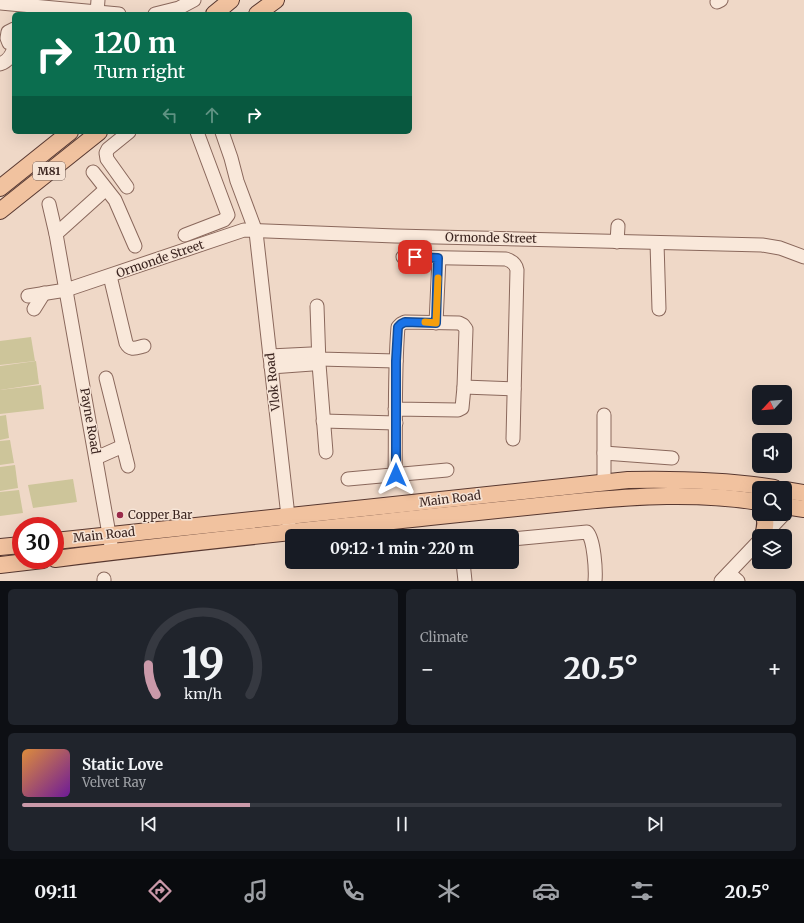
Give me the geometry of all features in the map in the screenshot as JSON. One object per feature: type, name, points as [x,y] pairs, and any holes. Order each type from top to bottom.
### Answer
[{"type":"main road","points":[[216,12],[231,0]]},
{"type":"main road","points":[[260,12],[276,0]]},
{"type":"main road","name":"M81","points":[[0,188],[68,134]]},
{"type":"main road","name":"M81","points":[[0,211],[96,134]]},
{"type":"main road","name":"Main Road","points":[[64,540],[628,480],[682,479],[737,482],[752,484]]},
{"type":"main road","name":"Main Road","points":[[318,529],[613,498],[668,495],[691,496],[752,503]]},
{"type":"main road","name":"Main Road","points":[[64,557],[285,533]]},
{"type":"main road","points":[[0,547],[12,546]]},
{"type":"main road","points":[[0,566],[12,564]]},
{"type":"street","points":[[163,12],[178,8],[194,0]]},
{"type":"street","points":[[0,3],[17,9],[30,3],[98,6],[114,12]]},
{"type":"street","points":[[0,64],[5,63],[10,58],[10,38]]},
{"type":"street","points":[[127,134],[108,149],[106,153],[107,159],[127,187]]},
{"type":"street","name":"Vlok Road","points":[[219,134],[227,164],[237,181],[256,232],[290,529]]},
{"type":"street","points":[[185,235],[224,220],[228,215],[199,136]]},
{"type":"street","points":[[93,172],[115,200],[135,246]]},
{"type":"street","points":[[56,234],[106,189]]},
{"type":"street","name":"Payne Road","points":[[50,204],[112,551]]},
{"type":"street","points":[[617,242],[618,226]]},
{"type":"street","name":"Ormonde Street","points":[[28,296],[66,290],[241,231],[772,246],[804,257]]},
{"type":"street","points":[[658,243],[659,309]]},
{"type":"street","points":[[403,257],[506,260],[513,262],[516,266],[513,439]]},
{"type":"street","points":[[436,323],[438,258]]},
{"type":"street","points":[[110,276],[126,343],[128,347],[132,349],[144,346]]},
{"type":"street","points":[[34,308],[44,293]]},
{"type":"street","points":[[317,306],[319,359],[326,452]]},
{"type":"street","points":[[396,409],[458,410],[463,406],[465,328],[463,325],[459,323],[405,322],[399,325],[396,361],[396,409],[396,475]]},
{"type":"street","points":[[270,362],[312,364],[319,359],[396,361]]},
{"type":"street","points":[[106,378],[128,466]]},
{"type":"street","points":[[464,387],[514,389]]},
{"type":"street","points":[[604,415],[604,483]]},
{"type":"street","points":[[323,421],[396,423]]},
{"type":"street","points":[[96,458],[123,446]]},
{"type":"street","points":[[604,453],[672,458]]},
{"type":"street","points":[[348,479],[447,470]]},
{"type":"street","points":[[770,529],[778,521]]},
{"type":"street","points":[[519,538],[586,532],[590,538],[596,581]]},
{"type":"street","points":[[729,578],[752,549]]},
{"type":"street","points":[[464,569],[465,581]]},
{"type":"shaded area","points":[[31,337],[35,361],[0,365],[0,341]]},
{"type":"shaded area","points":[[36,361],[39,384],[0,390],[0,366]]},
{"type":"shaded area","points":[[41,385],[44,409],[0,414],[0,390]]},
{"type":"shaded area","points":[[6,415],[9,438],[0,440],[0,416]]},
{"type":"shaded area","points":[[10,440],[14,463],[0,465],[0,441]]},
{"type":"shaded area","points":[[15,465],[18,488],[0,491],[0,467]]},
{"type":"shaded area","points":[[73,479],[77,502],[33,508],[28,485]]},
{"type":"shaded area","points":[[19,490],[23,513],[0,516],[0,492]]},
{"type":"slow traffic","points":[[425,322],[436,323],[438,278]]},
{"type":"place","name":"Copper Bar","points":[[120,515]]},
{"type":"route","points":[[396,475],[396,361],[398,327],[405,322],[436,323],[438,258],[415,257]]}]
